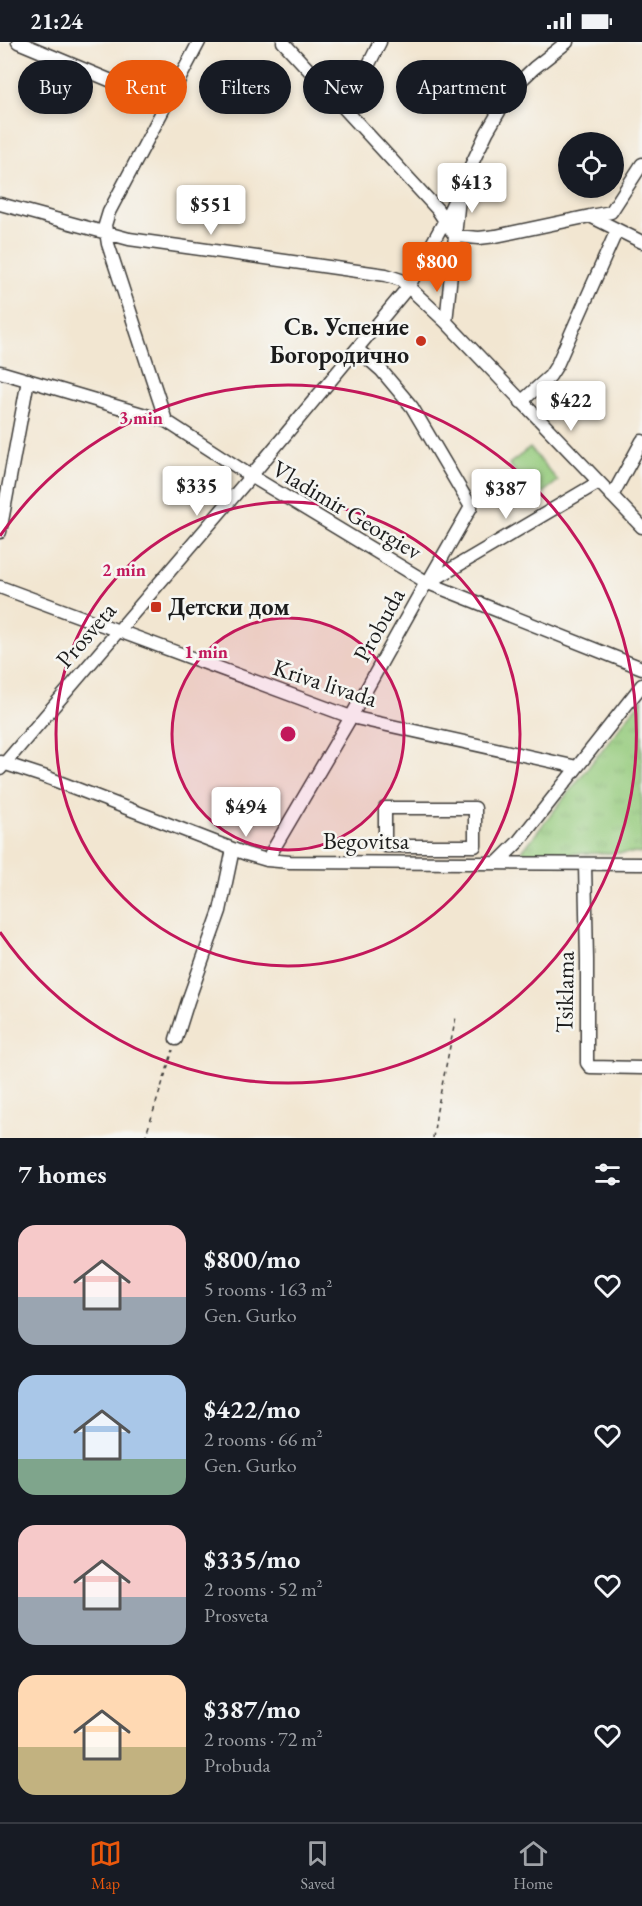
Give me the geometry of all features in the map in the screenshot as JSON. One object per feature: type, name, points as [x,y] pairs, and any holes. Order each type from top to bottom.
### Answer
[{"type":"street","points":[[18,42],[105,78]]},
{"type":"street","points":[[187,65],[199,42]]},
{"type":"street","points":[[283,42],[303,64]]},
{"type":"street","points":[[371,60],[380,42]]},
{"type":"street","name":"Prosveta","points":[[2,765],[251,476],[408,286],[445,220],[487,132],[513,88],[567,42]]},
{"type":"street","points":[[162,114],[108,212],[105,234],[166,421]]},
{"type":"street","points":[[350,114],[437,209],[455,236]]},
{"type":"street","points":[[606,224],[611,212],[642,164]]},
{"type":"street","points":[[446,322],[460,188]]},
{"type":"street","points":[[0,204],[105,234],[160,244],[386,275],[401,280],[446,322],[642,527]]},
{"type":"street","points":[[455,236],[479,238],[496,236],[611,212]]},
{"type":"street","points":[[590,216],[642,242]]},
{"type":"street","points":[[521,402],[550,376],[557,365],[617,230]]},
{"type":"street","points":[[357,349],[381,370],[412,408],[471,507],[428,583]]},
{"type":"street","name":"Vladimir Georgiev","points":[[0,372],[166,421],[251,476],[428,583],[642,668]]},
{"type":"street","points":[[0,532],[28,380]]},
{"type":"street","points":[[612,496],[642,441]]},
{"type":"street","name":"Probuda","points":[[267,860],[428,583],[599,482]]},
{"type":"street","name":"Kriva livada","points":[[0,587],[351,717],[577,767]]},
{"type":"street","points":[[497,863],[518,842],[642,685]]},
{"type":"street","name":"Begovitsa","points":[[2,765],[46,777],[267,860],[642,864]]},
{"type":"street","points":[[385,808],[475,808],[475,846],[403,846],[385,846],[385,808]]},
{"type":"street","points":[[403,846],[404,862]]},
{"type":"street","points":[[176,1039],[220,911],[233,849]]},
{"type":"street","name":"Tsiklama","points":[[585,864],[587,1063],[590,1067],[642,1068]]},
{"type":"path","points":[[433,1138],[456,1017]]},
{"type":"path","points":[[145,1138],[176,1039]]},
{"type":"green space","points":[[530,448],[558,481],[536,498],[509,464]]},
{"type":"green space","points":[[642,699],[642,853],[520,854]]},
{"type":"place","name":"Св. Успение Богородично","points":[[421,341]]},
{"type":"place","name":"Детски дом","points":[[156,607]]}]
